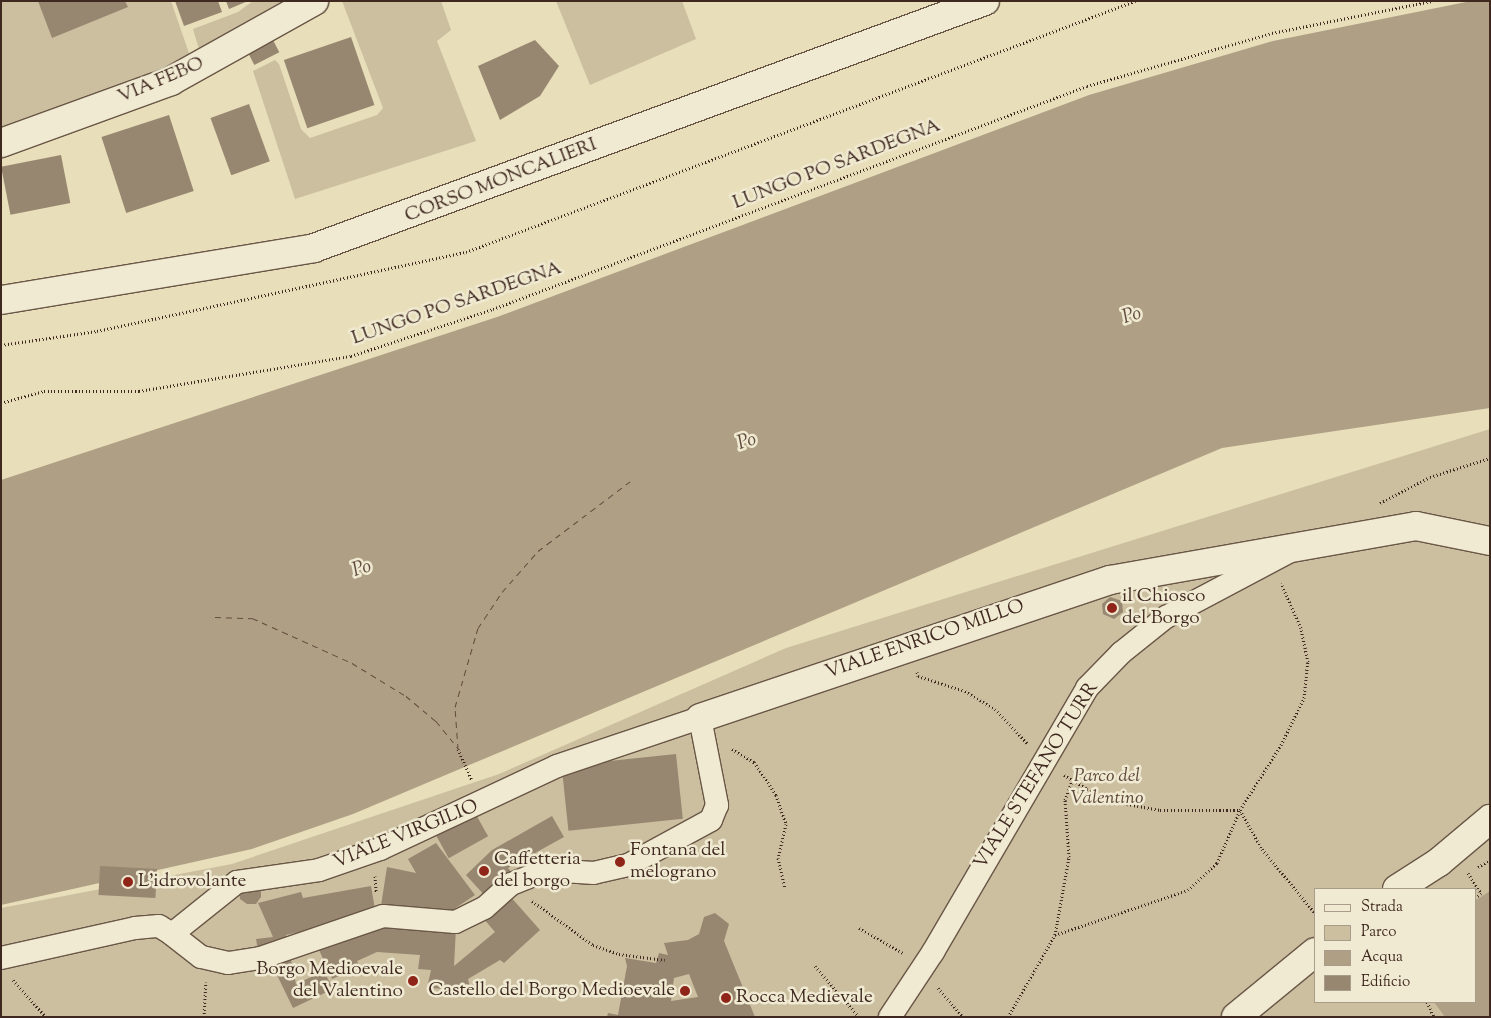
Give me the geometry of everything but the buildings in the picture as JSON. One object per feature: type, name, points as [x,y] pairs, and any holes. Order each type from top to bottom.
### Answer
[{"type":"street","name":"VIA FEBO","points":[[1,143],[171,81],[314,1]]},
{"type":"street","name":"CORSO MONCALIERI","points":[[1,300],[314,248],[985,1]]},
{"type":"street","name":"VIALE STEFANO TURR","points":[[890,1017],[933,952],[1043,761],[1088,688],[1121,653],[1166,617],[1301,545],[1416,526],[1490,541]]},
{"type":"street","name":"VIALE ENRICO MILLO","points":[[557,766],[909,645],[1110,580],[1301,545]]},
{"type":"street","points":[[4,966],[135,928],[159,926],[172,934],[185,948],[218,961],[260,958],[384,916],[455,922],[477,913],[511,884],[546,870],[594,873],[628,865],[711,820],[717,805],[700,718]]},
{"type":"street","name":"VIALE VIRGILIO","points":[[172,934],[237,882],[319,870],[380,849],[557,766]]},
{"type":"street","points":[[1399,888],[1439,862],[1490,820]]},
{"type":"street","points":[[1236,1017],[1314,953]]},
{"type":"path","points":[[1,345],[97,331],[466,252],[1135,1]]},
{"type":"path","name":"LUNGO PO SARDEGNA","points":[[1,403],[44,391],[140,391],[351,356],[493,309],[1087,86],[1272,33],[1432,1]]},
{"type":"path","points":[[1370,508],[1430,476],[1490,458]]},
{"type":"path","points":[[1055,935],[1188,890],[1217,863],[1240,810],[1281,745],[1300,706],[1308,662],[1290,596],[1268,564]]},
{"type":"path","points":[[909,645],[918,676],[965,691],[995,710],[1043,761],[1072,781],[1127,804],[1160,810],[1240,810]]},
{"type":"path","points":[[732,748],[754,762],[776,796],[786,824],[778,858],[785,888]]},
{"type":"path","points":[[458,749],[469,772]]},
{"type":"path","points":[[1008,1017],[1055,935],[1069,857],[1065,800],[1072,781]]},
{"type":"path","points":[[1240,810],[1262,849],[1314,911]]},
{"type":"path","points":[[1468,873],[1482,893],[1476,897]]},
{"type":"path","points":[[511,884],[593,945],[642,957],[665,960]]},
{"type":"path","points":[[858,928],[902,953],[933,952]]},
{"type":"path","points":[[204,1017],[218,961]]},
{"type":"path","points":[[4,966],[46,1017]]},
{"type":"path","points":[[815,966],[859,1017]]},
{"type":"path","points":[[916,978],[941,990],[963,1017]]},
{"type":"path","points":[[1427,1003],[1434,1017]]},
{"type":"green space","points":[[1,1],[171,1],[190,56],[186,62],[1,132]]},
{"type":"green space","points":[[253,1],[293,1],[201,56],[193,29],[238,12]]},
{"type":"green space","points":[[342,1],[441,1],[451,30],[437,41],[476,141],[295,199],[253,71],[275,60],[279,64],[301,129],[310,138],[377,115],[383,108]]},
{"type":"green space","points":[[556,1],[682,1],[696,39],[590,85]]},
{"type":"green space","name":"Parco del Valentino","points":[[1490,429],[1490,1017],[1,1017],[1,908],[232,864],[499,774],[786,648]]},
{"type":"water","name":"Po","points":[[1471,1],[1490,1],[1490,408],[1222,448],[353,814],[252,849],[1,905],[1,480],[497,317],[1089,95],[1273,41]]},
{"type":"water","points":[[1490,891],[1490,1017],[1445,1017],[1435,1003],[1476,1003],[1476,900]]},
{"type":"ferry route","points":[[458,749],[455,707],[478,628],[502,592],[538,551],[632,480]]},
{"type":"ferry route","points":[[215,617],[252,618],[352,663],[406,696],[436,721],[458,748]]},
{"type":"place","name":"il Chiosco del Borgo","points":[[1112,608]]},
{"type":"place","name":"Fontana del melograno","points":[[620,862]]},
{"type":"place","name":"Caffetteria del borgo","points":[[484,871]]},
{"type":"place","name":"L'idrovolante","points":[[128,882]]},
{"type":"place","name":"Borgo Medioevale del Valentino","points":[[413,981]]},
{"type":"place","name":"Castello del Borgo Medioevale","points":[[685,991]]},
{"type":"place","name":"Rocca Medievale","points":[[726,998]]}]
